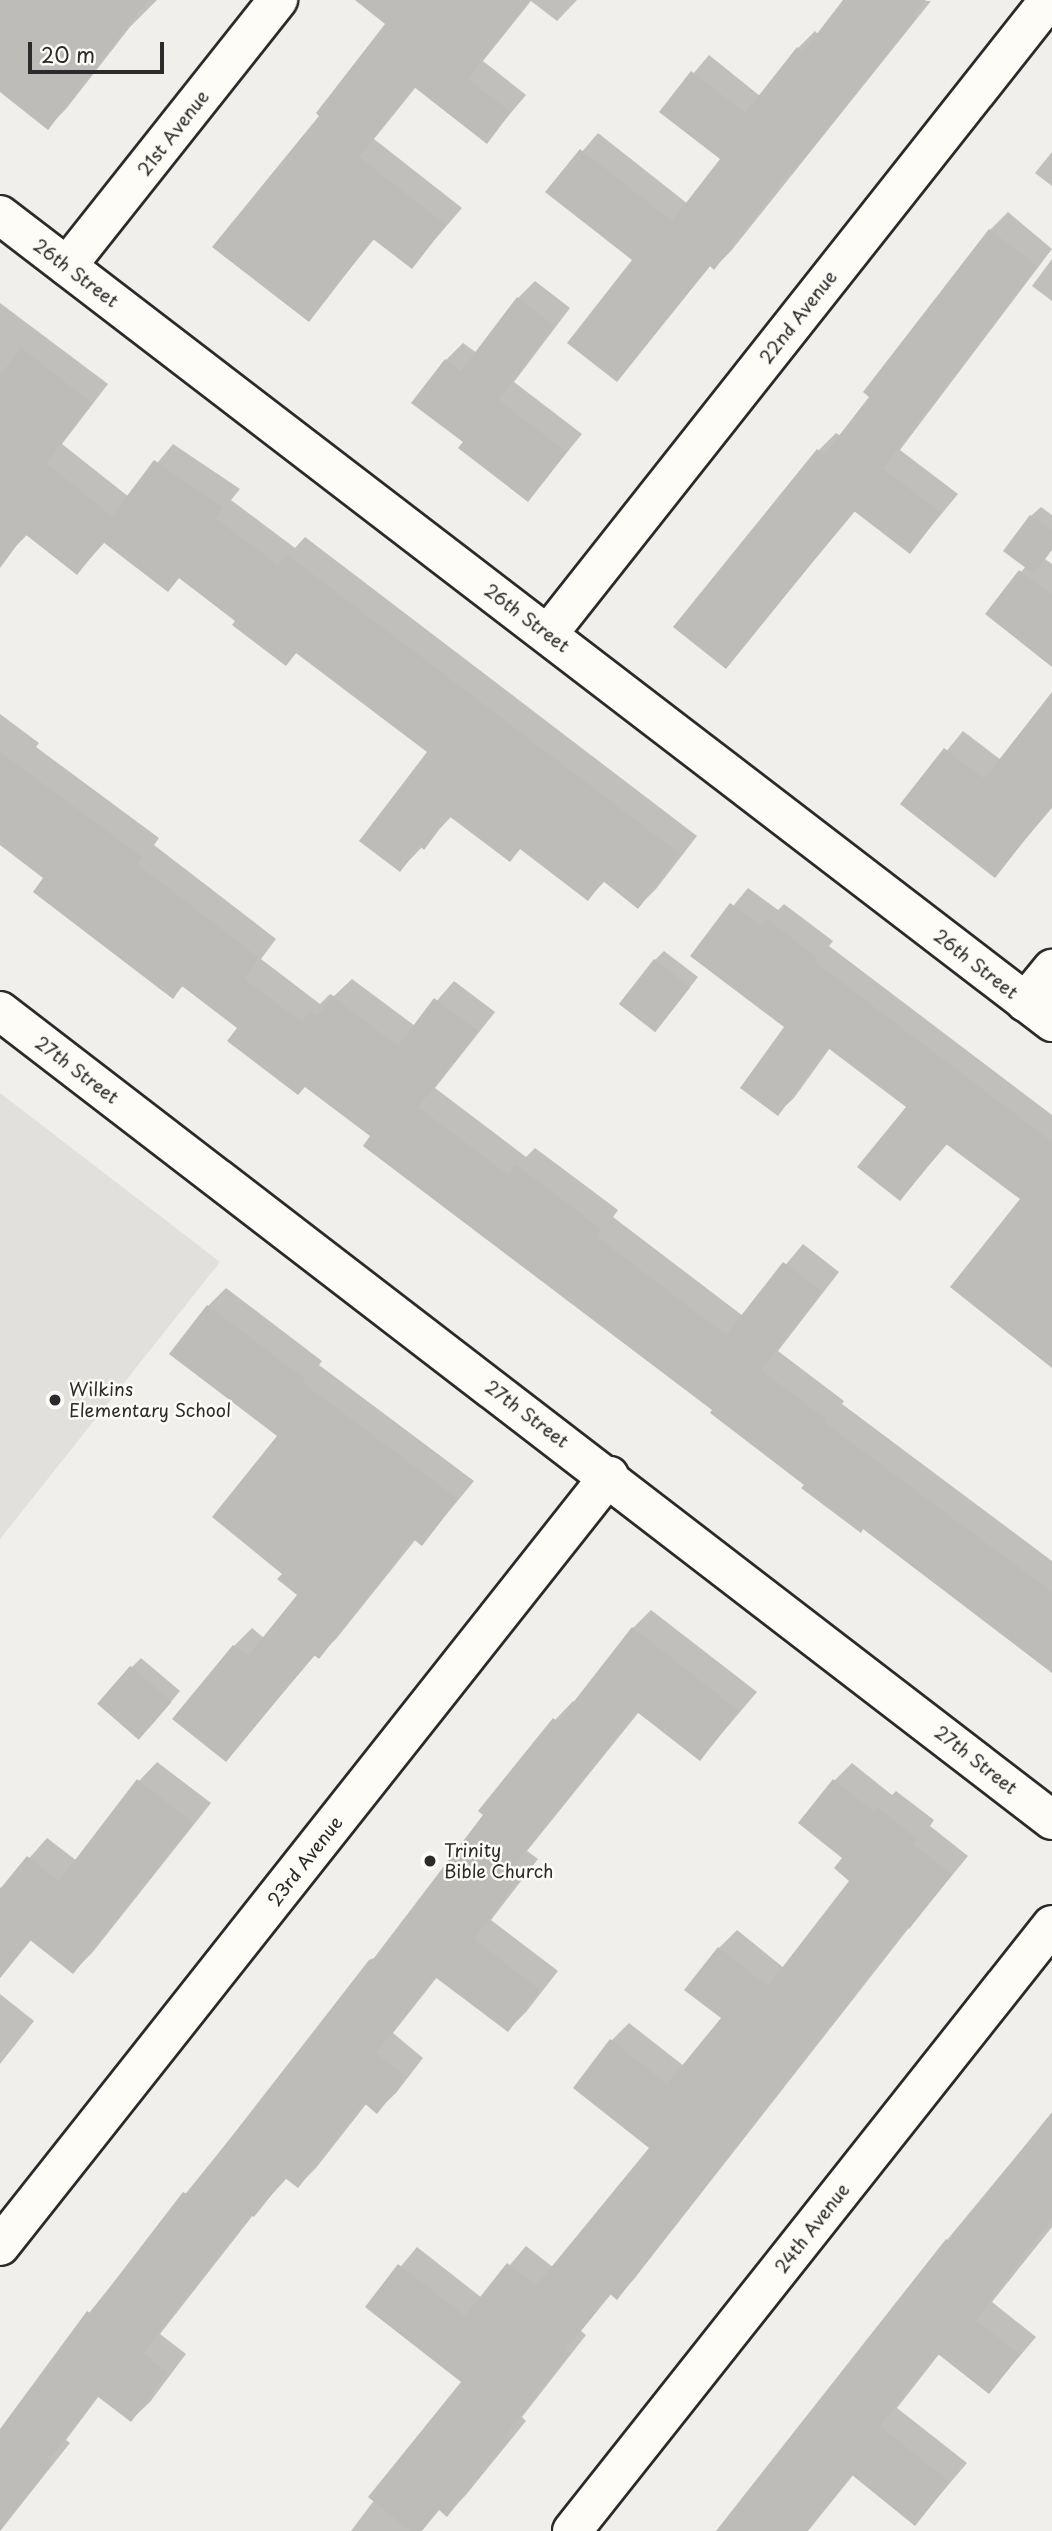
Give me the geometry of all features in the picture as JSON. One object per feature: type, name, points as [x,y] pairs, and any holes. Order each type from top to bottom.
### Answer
[{"type":"street","name":"21st Avenue","points":[[67,267],[278,0]]},
{"type":"street","name":"22nd Avenue","points":[[548,634],[1049,0]]},
{"type":"street","name":"26th Street","points":[[0,215],[1039,1012]]},
{"type":"street","points":[[1039,1012],[1052,969]]},
{"type":"street","name":"27th Street","points":[[0,1011],[609,1476],[1052,1819]]},
{"type":"street","name":"23rd Avenue","points":[[0,2246],[609,1476]]},
{"type":"street","name":"24th Avenue","points":[[572,2531],[1052,1925]]},
{"type":"shaded area","name":"Wilkins Elementary School","points":[[0,1093],[220,1262],[0,1539]]},
{"type":"building","points":[[0,0],[148,0],[48,130],[0,92]]},
{"type":"building","points":[[355,0],[530,0],[468,79],[511,112],[487,144],[414,87],[359,157],[446,225],[412,269],[373,239],[309,322],[212,247],[319,116],[316,113],[385,24]]},
{"type":"building","points":[[843,0],[926,0],[913,16],[916,18],[792,174],[790,172],[714,270],[710,266],[617,382],[567,343],[632,260],[545,192],[580,149],[672,221],[720,159],[659,112],[691,71],[745,113],[797,47],[803,52]]},
{"type":"building","points":[[989,229],[1037,266],[883,469],[941,513],[910,554],[854,511],[726,669],[673,627],[817,449],[824,455],[869,397],[863,392]]},
{"type":"building","points":[[517,297],[554,326],[498,400],[567,452],[528,502],[458,448],[463,442],[411,403],[445,359],[461,371]]},
{"type":"building","points":[[21,348],[92,403],[46,463],[112,516],[154,460],[223,508],[215,518],[278,565],[286,554],[680,854],[638,909],[603,881],[588,901],[520,849],[510,862],[449,816],[424,850],[420,846],[400,872],[359,841],[427,752],[296,653],[286,666],[232,625],[235,621],[179,578],[168,592],[103,542],[77,575],[25,534],[0,568],[0,375]]},
{"type":"building","points":[[1030,515],[1052,531],[1052,549],[1034,574],[1003,551]]},
{"type":"building","points":[[1019,570],[1052,595],[1052,667],[985,614]]},
{"type":"building","points":[[1052,692],[1052,805],[995,878],[900,804],[944,748],[984,779]]},
{"type":"building","points":[[0,752],[142,857],[137,864],[259,958],[244,979],[302,1022],[310,1011],[317,1016],[332,996],[398,1046],[434,998],[478,1031],[418,1107],[508,1175],[516,1165],[601,1229],[596,1236],[726,1335],[783,1262],[822,1291],[761,1370],[827,1420],[825,1423],[1052,1592],[1052,1673],[863,1529],[861,1533],[801,1488],[804,1485],[710,1413],[712,1410],[363,1146],[370,1136],[305,1087],[298,1095],[227,1041],[237,1028],[182,986],[173,999],[33,892],[43,878],[0,845]]},
{"type":"building","points":[[730,903],[761,926],[767,919],[818,958],[815,962],[1052,1142],[1052,1368],[950,1287],[1020,1199],[946,1144],[900,1201],[857,1167],[906,1107],[828,1048],[778,1116],[740,1088],[784,1027],[690,956]]},
{"type":"building","points":[[654,959],[690,987],[655,1032],[619,1004]]},
{"type":"building","points":[[207,1305],[305,1379],[303,1383],[458,1499],[422,1546],[413,1539],[319,1659],[314,1655],[226,1762],[172,1719],[233,1645],[248,1656],[297,1595],[277,1579],[282,1574],[212,1517],[277,1436],[169,1354]]},
{"type":"building","points":[[632,1627],[739,1711],[700,1761],[637,1712],[510,1870],[520,1878],[474,1939],[540,1990],[508,2032],[435,1977],[376,2053],[406,2077],[377,2114],[364,2103],[298,2188],[285,2178],[254,2217],[251,2215],[143,2353],[168,2373],[131,2422],[97,2396],[49,2460],[53,2462],[0,2531],[0,2429],[87,2311],[90,2313],[183,2192],[187,2194],[369,1960],[374,1958],[483,1815],[478,1811],[553,1718],[558,1722]]},
{"type":"building","points":[[130,1666],[172,1702],[139,1740],[97,1704]]},
{"type":"building","points":[[137,1779],[193,1823],[73,1974],[30,1940],[0,1978],[0,1889],[27,1856],[59,1881]]},
{"type":"building","points":[[833,1779],[874,1812],[877,1807],[917,1839],[913,1844],[952,1875],[909,1929],[907,1927],[617,2300],[610,2294],[565,2350],[570,2353],[505,2436],[509,2439],[447,2517],[438,2509],[421,2531],[410,2531],[368,2497],[461,2382],[365,2307],[398,2264],[465,2316],[507,2263],[535,2285],[544,2276],[649,2148],[573,2088],[610,2039],[667,2084],[721,2018],[684,1990],[718,1947],[768,1986],[849,1881],[834,1868],[842,1858],[798,1823]]},
{"type":"building","points":[[1052,2112],[1052,2220],[976,2320],[1020,2355],[989,2394],[938,2354],[880,2426],[950,2482],[915,2526],[852,2475],[807,2531],[716,2531],[946,2239],[949,2241]]},
{"type":"place","name":"Wilkins Elementary School","points":[[55,1400]]},
{"type":"place","name":"Trinity Bible Church","points":[[430,1861]]}]
